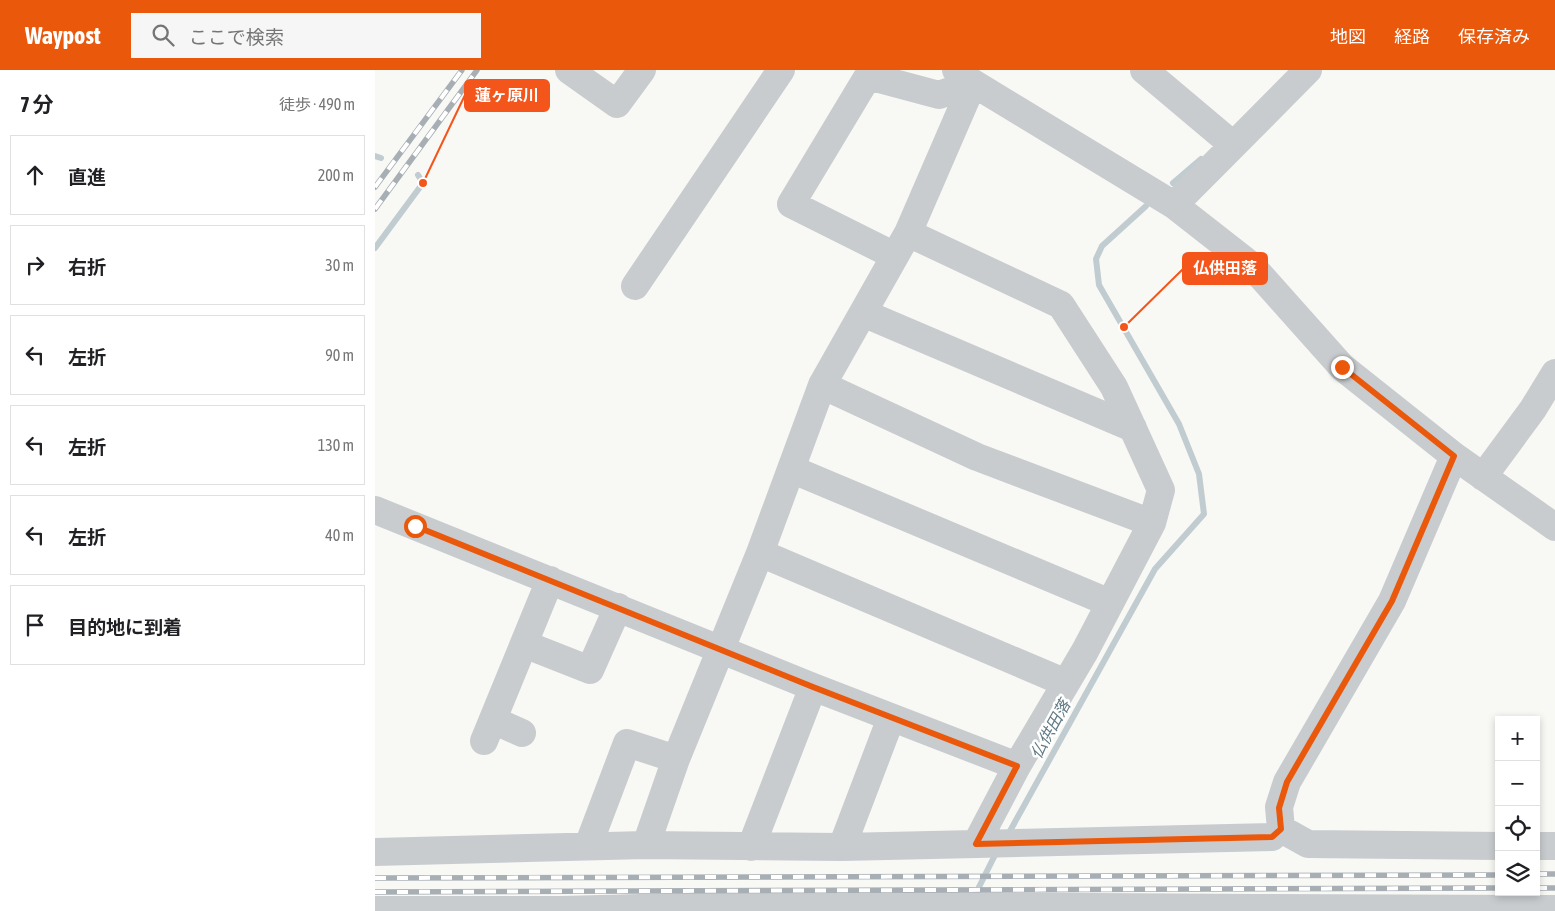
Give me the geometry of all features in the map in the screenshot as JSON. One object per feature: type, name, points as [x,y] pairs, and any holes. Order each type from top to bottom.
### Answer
[{"type":"street","points":[[569,70],[617,104],[642,70]]},
{"type":"street","points":[[635,286],[781,70]]},
{"type":"street","points":[[1144,70],[1233,144]]},
{"type":"street","points":[[1174,206],[1308,70]]},
{"type":"street","points":[[895,256],[791,204],[868,76],[939,95],[965,76]]},
{"type":"street","points":[[965,76],[1174,206],[1252,266],[1342,367],[1454,456],[1555,527]]},
{"type":"street","points":[[646,845],[677,759],[760,553],[822,385],[908,233],[965,76]]},
{"type":"street","points":[[908,233],[1061,305],[1114,387],[1161,490],[1152,523],[1110,603],[1017,766],[976,844]]},
{"type":"street","points":[[863,313],[1133,428]]},
{"type":"street","points":[[1483,477],[1533,409],[1555,373]]},
{"type":"street","points":[[822,385],[977,457],[1152,523]]},
{"type":"street","points":[[1281,829],[1279,808],[1287,782],[1392,601],[1454,456]]},
{"type":"street","points":[[791,469],[1110,603]]},
{"type":"street","points":[[375,510],[813,687],[1017,766]]},
{"type":"street","points":[[760,553],[1066,683]]},
{"type":"street","points":[[522,733],[488,731],[550,580]]},
{"type":"street","points":[[524,644],[590,670],[618,607]]},
{"type":"street","points":[[751,847],[813,687]]},
{"type":"street","points":[[842,846],[891,718]]},
{"type":"street","points":[[588,846],[627,743],[677,759]]},
{"type":"street","points":[[375,852],[646,845],[842,846],[1272,837],[1281,829]]},
{"type":"street","points":[[1281,829],[1308,844],[1495,846]]},
{"type":"street","points":[[1540,846],[1555,846]]},
{"type":"street","points":[[375,910],[874,908],[947,904],[1253,909],[1555,909]]},
{"type":"waterway","points":[[375,156],[381,158]]},
{"type":"waterway","name":"仏供田落","points":[[1173,183],[1201,159]]},
{"type":"waterway","points":[[375,248],[423,183],[418,175]]},
{"type":"waterway","name":"仏供田落","points":[[1010,831],[1155,569],[1204,514],[1199,474],[1179,424],[1099,285],[1096,259],[1102,246],[1146,206]]},
{"type":"waterway","name":"仏供田落","points":[[973,899],[995,855]]},
{"type":"railway","points":[[375,187],[462,70]]},
{"type":"railway","points":[[375,209],[477,70]]},
{"type":"railway","points":[[1540,874],[1555,874]]},
{"type":"railway","points":[[375,878],[1495,875]]},
{"type":"railway","points":[[375,892],[1495,888]]},
{"type":"railway","points":[[1540,888],[1555,888]]},
{"type":"place","name":"蓮ヶ原川","points":[[423,183]]},
{"type":"place","name":"仏供田落","points":[[1124,327]]},
{"type":"route","points":[[415,526],[813,687],[1017,766],[976,844],[1272,837],[1281,829],[1279,808],[1287,782],[1392,601],[1454,456],[1342,367]]}]
